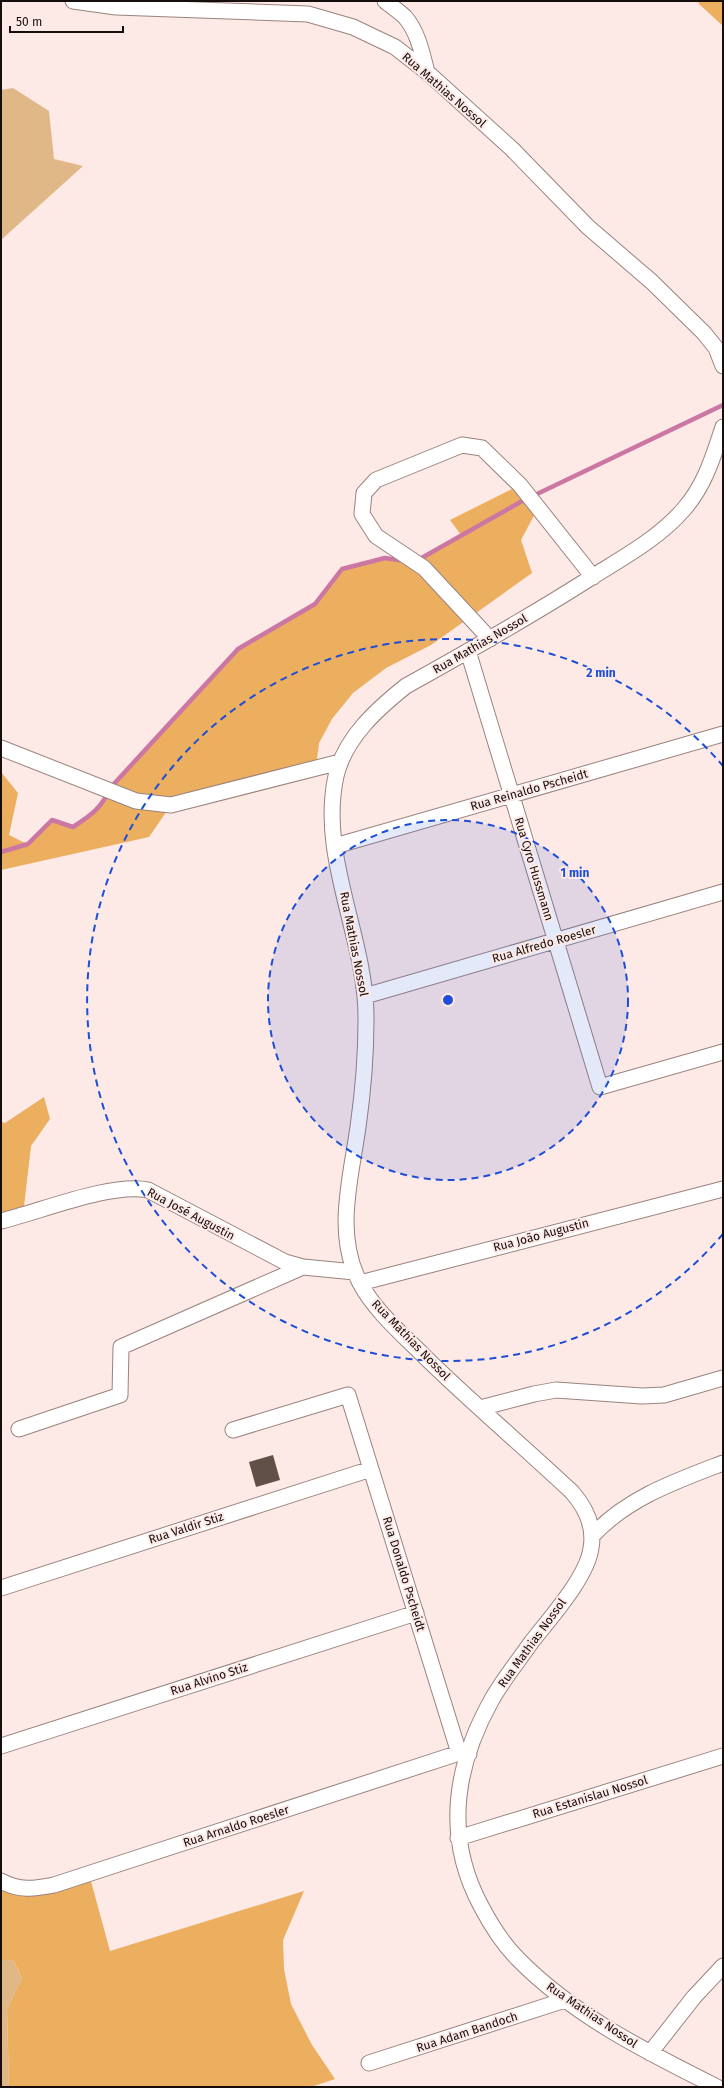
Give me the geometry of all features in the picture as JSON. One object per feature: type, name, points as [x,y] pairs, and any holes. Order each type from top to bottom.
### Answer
[{"type":"street","name":"Rua Mathias Nossol","points":[[73,1],[123,7],[308,14],[334,20],[372,35],[395,47],[427,72],[512,149],[588,227],[652,282],[686,315],[716,348],[723,366]]},
{"type":"street","points":[[385,1],[404,17],[413,29],[420,45],[427,72]]},
{"type":"street","name":"Rua Mathias Nossol","points":[[717,2087],[624,2038],[565,2000],[537,1977],[503,1942],[474,1892],[465,1866],[458,1838],[458,1801],[464,1754],[502,1683],[583,1571],[591,1548],[592,1536],[586,1511],[572,1492],[480,1408],[390,1322],[369,1298],[358,1278],[346,1237],[346,1211],[360,1104],[366,1034],[365,996],[363,975],[335,846],[332,803],[340,762],[348,746],[359,731],[386,702],[406,686],[490,639],[593,577],[649,540],[685,508],[706,477],[723,427]]},
{"type":"street","points":[[490,639],[424,568],[376,536],[362,514],[364,493],[376,480],[462,445],[482,448],[520,486],[593,577]]},
{"type":"street","name":"Rua Cyro Hussmann","points":[[468,651],[600,1087],[723,1052]]},
{"type":"street","name":"Rua Reinaldo Pscheidt","points":[[335,846],[723,734]]},
{"type":"street","points":[[1,748],[136,802],[171,804],[340,762]]},
{"type":"street","name":"Rua Alfredo Roesler","points":[[365,996],[723,892]]},
{"type":"street","name":"Rua José Augustin","points":[[1,1221],[111,1190],[137,1187],[161,1196],[266,1254],[285,1262],[358,1278]]},
{"type":"street","name":"Rua João Augustin","points":[[358,1278],[723,1189]]},
{"type":"street","points":[[19,1429],[120,1395],[121,1348],[303,1267]]},
{"type":"street","points":[[480,1408],[539,1392],[556,1390],[642,1396],[664,1395],[723,1378]]},
{"type":"street","name":"Rua Donaldo Pscheidt","points":[[233,1430],[348,1395],[416,1613],[464,1754]]},
{"type":"street","points":[[592,1536],[606,1520],[642,1497],[723,1463]]},
{"type":"street","name":"Rua Valdir Stiz","points":[[1,1588],[371,1469]]},
{"type":"street","name":"Rua Alvino Stiz","points":[[1,1746],[416,1613]]},
{"type":"street","name":"Rua Arnaldo Roesler","points":[[6,1883],[29,1890],[54,1885],[464,1754]]},
{"type":"street","name":"Rua Estanislau Nossol","points":[[458,1838],[723,1756]]},
{"type":"street","points":[[650,2053],[694,1997],[723,1966]]},
{"type":"street","name":"Rua Adam Bandoch","points":[[369,2063],[565,2000]]},
{"type":"shaded area","points":[[698,1],[723,1],[723,26],[699,4]]},
{"type":"shaded area","points":[[13,88],[49,111],[54,159],[83,166],[1,240],[1,90]]},
{"type":"shaded area","points":[[520,485],[538,508],[521,540],[532,573],[431,645],[386,668],[353,693],[332,719],[319,743],[316,768],[171,805],[149,837],[1,870],[1,772],[18,793],[9,835],[27,844],[52,820],[73,827],[96,810],[112,786],[238,649],[315,604],[342,569],[385,558],[413,562],[461,535],[450,520]]},
{"type":"shaded area","points":[[44,1097],[50,1119],[31,1146],[23,1215],[1,1221],[1,1122],[5,1123]]},
{"type":"shaded area","points":[[89,1874],[110,1951],[304,1891],[283,1940],[284,1969],[291,2004],[312,2045],[335,2079],[311,2087],[9,2087],[7,2009],[22,1978],[13,1960],[1,1960],[1,1881],[10,1886]]},
{"type":"shaded area","points":[[1,1960],[13,1960],[22,1978],[7,2009],[9,2087],[1,2087]]},
{"type":"building","points":[[273,1455],[280,1480],[256,1487],[249,1462]]},
{"type":"waterway","points":[[537,494],[723,405]]},
{"type":"waterway","points":[[418,560],[524,500]]},
{"type":"waterway","points":[[1,852],[28,844],[52,820],[73,827],[91,814],[104,800],[112,786],[238,649],[315,604],[342,569],[385,558],[405,561]]}]
